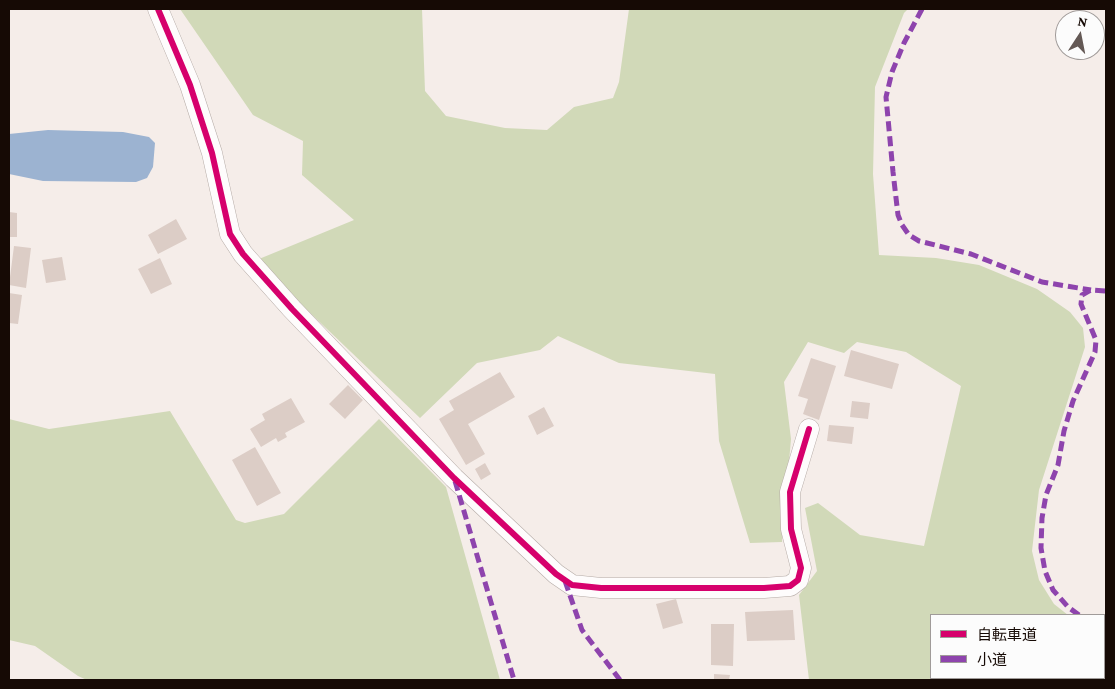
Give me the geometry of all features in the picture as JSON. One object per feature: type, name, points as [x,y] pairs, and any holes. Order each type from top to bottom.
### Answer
[{"type":"street","points":[[158,9],[190,85],[212,154],[230,234],[243,254],[292,309],[454,478],[556,574],[572,585],[601,588],[764,588],[790,586],[798,580],[801,568],[791,529],[790,492],[809,429]]},
{"type":"green space","points":[[180,9],[422,9],[425,91],[446,116],[505,128],[547,130],[574,107],[613,98],[619,82],[629,9],[908,9],[904,13],[875,87],[873,174],[879,255],[936,258],[979,265],[1037,289],[1070,312],[1083,328],[1085,347],[1039,490],[1032,551],[1039,580],[1054,604],[1067,614],[930,614],[930,679],[1105,679],[1105,646],[1106,680],[809,680],[799,595],[817,571],[805,508],[818,503],[860,535],[924,546],[961,386],[906,352],[857,342],[844,353],[808,342],[784,382],[791,439],[782,542],[750,543],[719,441],[715,374],[619,363],[558,336],[540,350],[477,363],[420,418],[305,308],[259,259],[354,220],[302,175],[303,141],[253,115]]},
{"type":"green space","points":[[170,411],[236,520],[245,523],[284,514],[379,419],[446,487],[500,680],[87,680],[78,676],[35,646],[9,640],[9,419],[49,429]]},
{"type":"water","points":[[48,130],[123,132],[149,137],[155,143],[153,167],[147,178],[136,182],[43,181],[9,174],[9,134]]},
{"type":"building","points":[[9,212],[17,213],[17,237],[9,237]]},
{"type":"building","points":[[176,219],[187,239],[158,254],[148,235]]},
{"type":"building","points":[[14,246],[31,248],[26,288],[9,285]]},
{"type":"building","points":[[62,257],[66,280],[46,283],[42,260]]},
{"type":"building","points":[[160,258],[172,284],[151,294],[138,269]]},
{"type":"building","points":[[9,293],[22,295],[18,324],[9,323]]},
{"type":"building","points":[[851,350],[899,364],[892,389],[844,376]]},
{"type":"building","points":[[811,358],[836,366],[819,420],[803,414],[808,399],[798,396]]},
{"type":"building","points":[[500,372],[515,397],[468,424],[485,454],[466,465],[439,419],[454,410],[449,401]]},
{"type":"building","points":[[348,385],[363,400],[345,419],[329,404]]},
{"type":"building","points":[[291,398],[305,422],[285,433],[287,437],[278,442],[276,438],[261,447],[250,429],[265,420],[262,414]]},
{"type":"building","points":[[852,401],[870,403],[868,419],[850,417]]},
{"type":"building","points":[[544,407],[554,426],[537,435],[528,416]]},
{"type":"building","points":[[829,425],[854,427],[852,444],[827,441]]},
{"type":"building","points":[[255,447],[281,493],[257,506],[232,460]]},
{"type":"building","points":[[485,463],[491,474],[481,480],[475,469]]},
{"type":"building","points":[[676,599],[683,623],[663,629],[656,604]]},
{"type":"building","points":[[793,610],[795,640],[747,641],[745,612]]},
{"type":"building","points":[[711,624],[734,624],[733,666],[711,665]]},
{"type":"building","points":[[714,674],[730,675],[729,680],[714,680]]},
{"type":"marked path","points":[[922,9],[904,43],[892,72],[886,97],[898,215],[902,225],[909,235],[919,241],[971,254],[1042,282],[1091,290]]},
{"type":"marked path","points":[[1078,614],[1068,607],[1053,590],[1045,571],[1041,548],[1042,518],[1046,495],[1058,465],[1064,431],[1073,401],[1095,352],[1096,340],[1081,304],[1082,295],[1091,290],[1106,291]]},
{"type":"marked path","points":[[455,481],[514,680]]},
{"type":"marked path","points":[[565,581],[582,630],[620,680]]},
{"type":"cycle path","points":[[158,9],[190,85],[212,153],[230,234],[243,254],[292,309],[454,478],[556,574],[572,585],[601,588],[764,588],[790,586],[798,580],[801,568],[791,529],[790,492],[809,429]]}]
